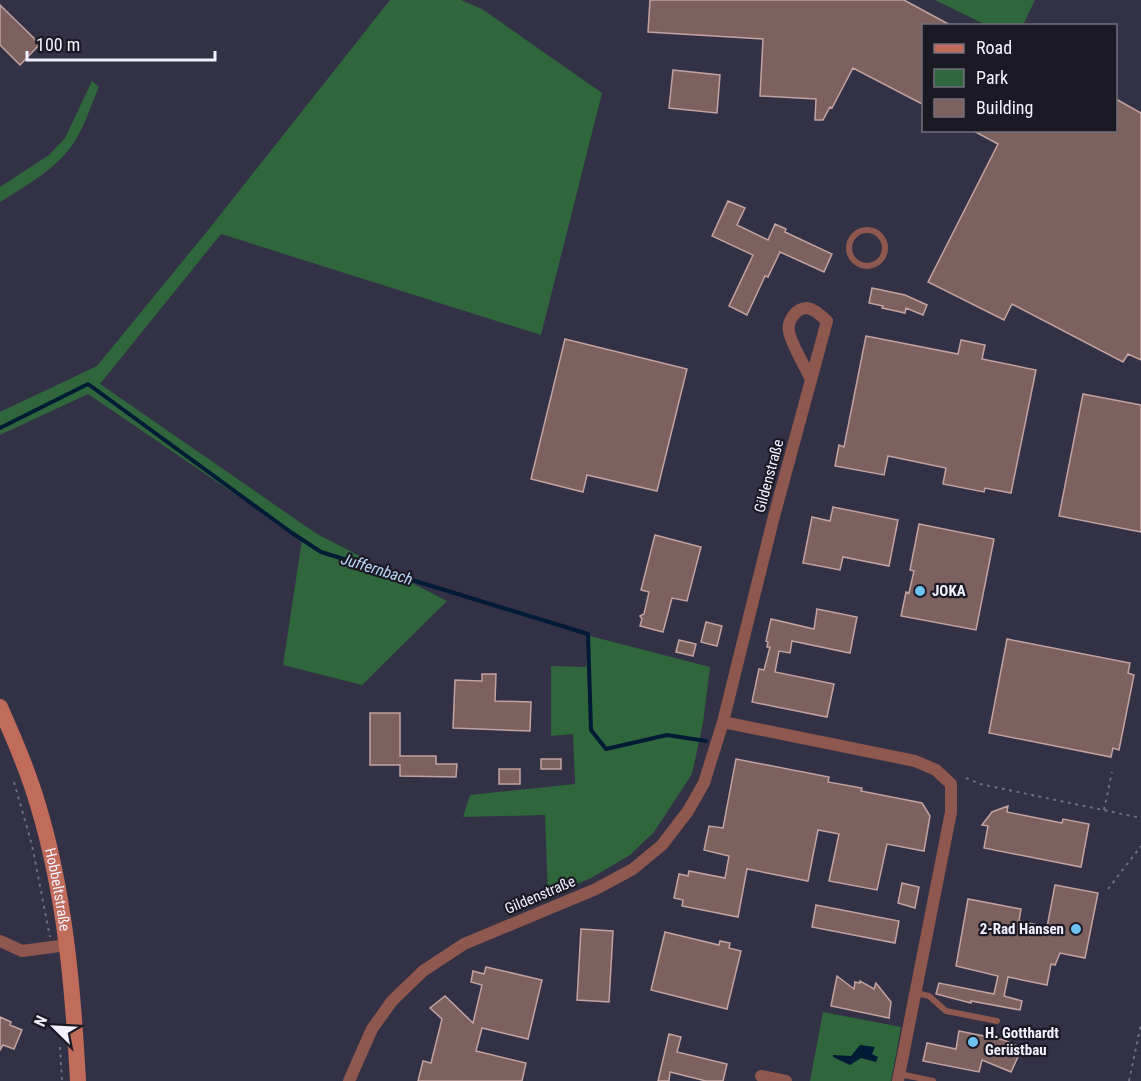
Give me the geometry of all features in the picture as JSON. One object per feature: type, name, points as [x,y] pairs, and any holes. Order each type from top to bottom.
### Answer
[{"type":"street","name":"Gildenstraße","points":[[349,1081],[372,1029],[392,1001],[423,971],[464,944],[596,889],[633,869],[662,845],[688,811],[704,783],[723,722],[826,321],[817,311],[807,308],[797,312],[790,319],[788,330],[810,378]]},
{"type":"street","name":"Hobbeltstraße","points":[[0,707],[21,756],[38,805],[56,884],[59,946],[75,1014],[78,1081]]},
{"type":"street","points":[[723,722],[915,761],[936,770],[951,784],[951,812],[899,1077]]},
{"type":"street","points":[[0,941],[22,951],[59,946]]},
{"type":"street","points":[[761,1076],[786,1081]]},
{"type":"lane","points":[[861,231],[875,231],[882,236],[885,243],[885,255],[881,261],[872,266],[855,262],[850,253],[850,242],[853,236],[861,231]]},
{"type":"lane","points":[[915,993],[929,996],[946,1011],[997,1021]]},
{"type":"lane","points":[[899,1077],[933,1081]]},
{"type":"path","points":[[1104,810],[1112,772]]},
{"type":"path","points":[[966,778],[980,784],[1141,818]]},
{"type":"path","points":[[14,781],[59,946]]},
{"type":"path","points":[[1108,889],[1141,846]]},
{"type":"path","points":[[1129,1081],[1141,1024]]},
{"type":"path","points":[[60,1038],[62,1081]]},
{"type":"green space","points":[[390,0],[461,0],[482,9],[602,93],[541,335],[221,234],[100,384],[317,534],[447,601],[362,685],[283,665],[302,540],[88,394],[0,435],[0,412],[97,366],[209,229]]},
{"type":"green space","points":[[935,0],[1035,0],[1023,24],[984,24]]},
{"type":"green space","points":[[92,81],[99,87],[83,127],[69,149],[42,175],[0,202],[0,187],[49,155],[65,138]]},
{"type":"green space","points":[[590,636],[710,667],[703,723],[692,774],[654,832],[630,855],[591,878],[548,896],[545,815],[463,817],[470,795],[575,784],[573,734],[551,736],[551,666],[586,667]]},
{"type":"green space","points":[[823,1012],[901,1027],[891,1081],[810,1081]]},
{"type":"water","points":[[860,1045],[875,1047],[872,1054],[878,1057],[876,1062],[861,1058],[850,1065],[833,1057],[833,1055],[851,1056]]},
{"type":"building","points":[[650,0],[904,0],[948,24],[922,24],[922,104],[853,68],[823,120],[815,120],[816,99],[760,96],[763,39],[648,32]]},
{"type":"building","points":[[0,5],[40,44],[20,65],[0,45]]},
{"type":"building","points":[[673,70],[720,75],[717,113],[669,108]]},
{"type":"building","points":[[1117,100],[1141,113],[1141,360],[1128,354],[1123,362],[1012,304],[1004,320],[928,282],[998,144],[976,132],[1117,132]]},
{"type":"building","points":[[728,201],[745,208],[737,225],[768,240],[775,224],[786,229],[785,232],[832,254],[824,272],[780,252],[768,277],[765,276],[747,315],[729,306],[753,255],[712,236]]},
{"type":"building","points":[[872,288],[905,295],[927,305],[923,315],[906,308],[905,313],[869,303]]},
{"type":"building","points":[[866,336],[958,354],[961,340],[985,345],[982,359],[1036,370],[1011,493],[985,488],[984,492],[943,484],[946,468],[888,456],[884,475],[835,466],[839,445],[844,447]]},
{"type":"building","points":[[565,339],[687,369],[657,491],[587,475],[583,492],[531,479]]},
{"type":"building","points":[[1083,394],[1141,405],[1141,532],[1059,516]]},
{"type":"building","points":[[833,507],[898,520],[889,566],[843,557],[840,570],[803,563],[812,517],[830,521]]},
{"type":"building","points":[[919,524],[994,539],[976,630],[901,616],[906,592],[909,593],[914,571],[910,570]]},
{"type":"building","points":[[655,535],[701,547],[687,601],[672,598],[663,632],[640,626],[642,619],[640,616],[644,614],[649,592],[641,590]]},
{"type":"building","points":[[817,609],[857,617],[850,653],[792,641],[790,653],[779,651],[775,672],[834,684],[827,717],[752,702],[759,669],[764,670],[770,647],[767,647],[768,642],[766,641],[771,619],[814,629]]},
{"type":"building","points":[[706,622],[722,626],[717,646],[701,642]]},
{"type":"building","points":[[1007,639],[1130,663],[1128,673],[1134,675],[1119,750],[1113,748],[1111,757],[989,733]]},
{"type":"building","points":[[679,640],[696,644],[693,656],[676,652]]},
{"type":"building","points":[[482,674],[496,674],[495,701],[531,702],[530,731],[453,728],[455,680],[482,681]]},
{"type":"building","points":[[370,713],[400,713],[400,756],[436,756],[436,764],[457,764],[456,777],[400,776],[400,765],[370,765]]},
{"type":"building","points":[[541,759],[561,759],[561,769],[541,769]]},
{"type":"building","points":[[736,759],[829,777],[828,782],[922,803],[930,816],[924,851],[887,844],[877,890],[829,881],[839,834],[818,830],[808,881],[747,869],[738,917],[682,906],[683,900],[674,898],[679,874],[688,876],[689,871],[725,878],[729,856],[704,850],[709,826],[723,828]]},
{"type":"building","points":[[499,769],[520,769],[520,784],[499,784]]},
{"type":"building","points":[[1008,806],[1007,812],[1062,823],[1063,819],[1089,824],[1081,867],[984,848],[988,826],[982,825],[992,812]]},
{"type":"building","points":[[902,883],[919,887],[915,908],[898,903]]},
{"type":"building","points":[[1055,885],[1098,893],[1085,958],[1060,953],[1055,965],[1051,964],[1047,985],[1008,977],[1004,996],[1022,1001],[1020,1010],[971,1001],[971,1003],[936,994],[939,983],[994,994],[998,976],[956,966],[968,899],[1021,909],[1019,921],[1047,927]]},
{"type":"building","points":[[816,905],[899,921],[895,943],[812,927]]},
{"type":"building","points":[[581,929],[613,931],[609,1002],[577,1000]]},
{"type":"building","points":[[665,932],[719,945],[720,941],[730,943],[729,948],[741,951],[727,1009],[651,990]]},
{"type":"building","points":[[486,967],[542,980],[528,1039],[482,1028],[476,1051],[526,1063],[522,1081],[418,1081],[423,1061],[431,1063],[442,1019],[430,1008],[445,996],[473,1023],[482,985],[471,982],[473,971],[484,974]]},
{"type":"building","points":[[837,976],[854,989],[855,982],[860,983],[860,981],[874,989],[876,983],[891,1002],[889,1018],[831,1006]]},
{"type":"building","points":[[0,1017],[11,1022],[10,1025],[22,1030],[14,1049],[3,1045],[0,1050]]},
{"type":"building","points":[[959,1031],[1004,1040],[1022,1048],[1011,1072],[982,1060],[979,1072],[923,1061],[927,1043],[956,1049]]},
{"type":"building","points":[[669,1034],[681,1037],[677,1052],[727,1064],[723,1081],[706,1081],[670,1072],[669,1081],[658,1081]]},
{"type":"waterway","name":"Juffernbach","points":[[0,428],[88,384],[321,552],[588,634],[591,730],[606,749],[667,735],[706,741]]},
{"type":"place","name":"JOKA","points":[[920,591]]},
{"type":"place","name":"2-Rad Hansen","points":[[1076,929]]},
{"type":"place","name":"H. Gotthardt Gerüstbau","points":[[973,1042]]}]
